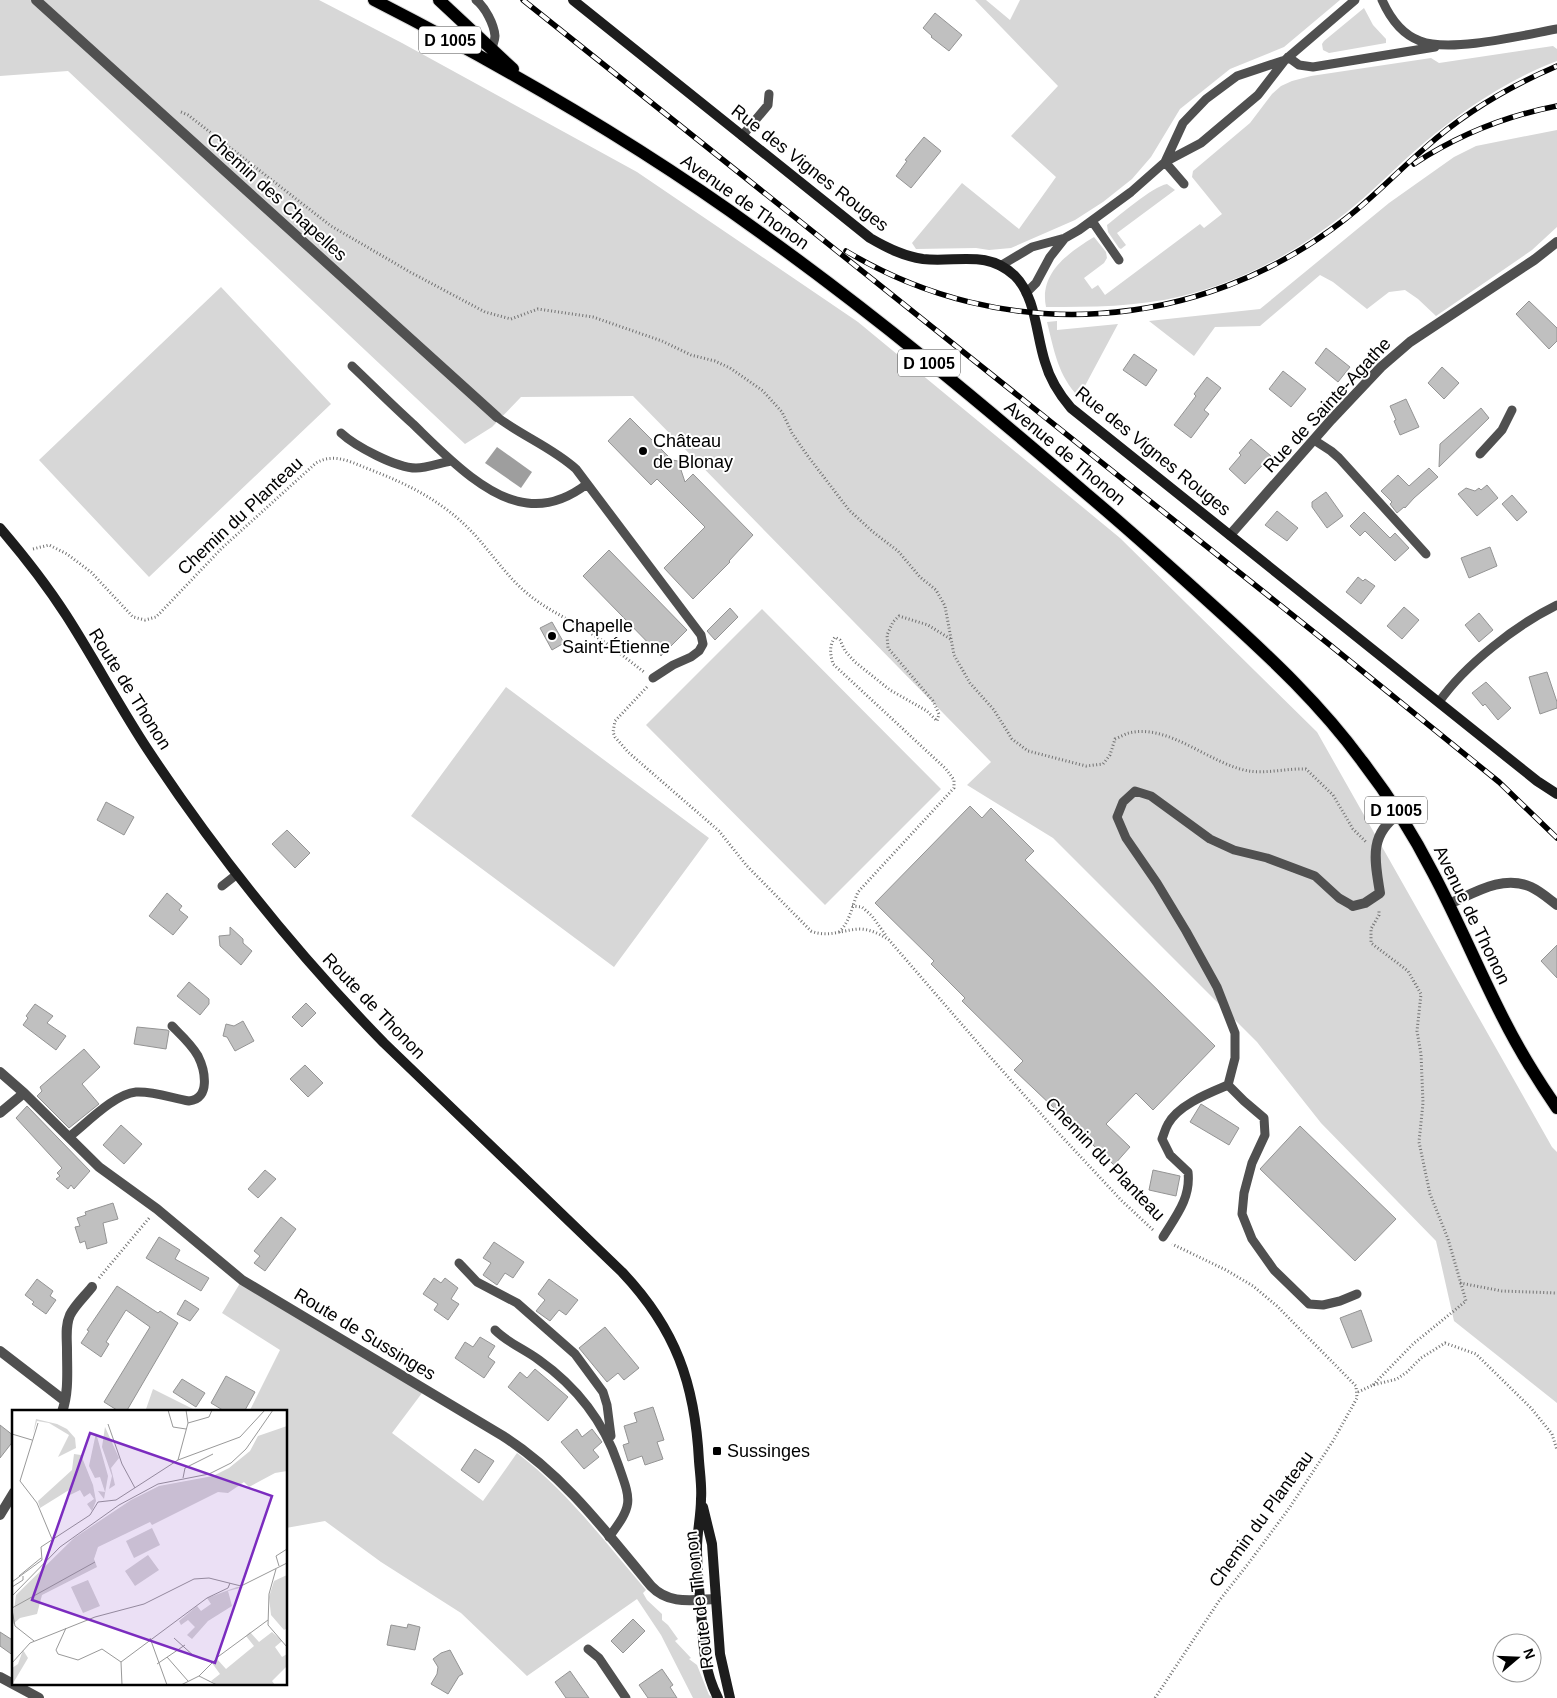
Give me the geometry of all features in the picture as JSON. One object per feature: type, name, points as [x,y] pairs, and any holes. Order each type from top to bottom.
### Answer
[{"type":"main road","name":"Avenue de Thonon","points":[[374,0],[526,82],[681,178],[756,229],[893,333],[1038,452],[1166,562],[1294,681],[1347,741],[1399,814],[1433,873],[1500,1014],[1536,1077],[1557,1108]]},
{"type":"main road","points":[[440,0],[526,82]]},
{"type":"main road","name":"Rue des Vignes Rouges","points":[[573,0],[864,233],[885,247],[901,254],[919,258],[981,259],[1000,266],[1015,277],[1026,293],[1033,313],[1048,373],[1058,392],[1071,408],[1537,781],[1557,794]]},
{"type":"main road","name":"Route de Thonon","points":[[0,528],[21,553],[66,616],[151,755],[236,875],[293,944],[353,1011],[500,1157],[616,1266],[647,1301],[673,1344],[689,1387],[697,1430],[701,1499],[697,1548],[700,1600],[705,1661],[709,1678],[718,1698]]},
{"type":"main road","name":"Route de Thonon","points":[[701,1499],[712,1544],[720,1654],[730,1698]]},
{"type":"street","name":"Chemin des Chapelles","points":[[36,0],[497,417]]},
{"type":"street","name":"Rue de Sainte-Agathe","points":[[1230,535],[1381,367],[1401,349],[1534,260],[1557,242]]},
{"type":"street","points":[[1353,906],[1365,903],[1380,893],[1376,852],[1380,833],[1384,825],[1399,814]]},
{"type":"street","points":[[1448,904],[1492,885],[1509,882],[1530,887],[1557,905]]},
{"type":"street","name":"Route de Sussinges","points":[[0,1072],[24,1092],[100,1167],[156,1209],[253,1287],[521,1447],[554,1475],[660,1595],[676,1600],[716,1599]]},
{"type":"street","points":[[0,1113],[24,1092]]},
{"type":"street","points":[[63,1410],[66,1401],[68,1382],[67,1327],[71,1313],[92,1287]]},
{"type":"street","points":[[0,1351],[66,1401]]},
{"type":"street","points":[[0,1514],[12,1495]]},
{"type":"street","points":[[0,1677],[12,1683]]},
{"type":"street","points":[[17,1686],[39,1698]]},
{"type":"lane","points":[[476,0],[484,9],[494,31],[492,48]]},
{"type":"lane","points":[[1000,266],[1032,247],[1065,238],[1131,192],[1165,162],[1201,143],[1240,112],[1258,95],[1287,59],[1355,0]]},
{"type":"lane","points":[[1382,0],[1391,17],[1403,32],[1419,41],[1447,45]]},
{"type":"lane","points":[[1165,162],[1183,123],[1206,99],[1237,76],[1287,59],[1299,65],[1313,66],[1447,45],[1496,40],[1557,29]]},
{"type":"lane","points":[[742,136],[768,105],[769,94]]},
{"type":"lane","points":[[1165,162],[1184,184]]},
{"type":"lane","points":[[1092,221],[1119,260]]},
{"type":"lane","points":[[1026,293],[1036,282],[1050,257],[1065,238]]},
{"type":"lane","points":[[352,366],[451,461],[501,496],[526,504],[546,503],[565,498],[587,484]]},
{"type":"lane","points":[[1480,454],[1502,430],[1512,410]]},
{"type":"lane","points":[[497,417],[514,430],[571,464],[703,640],[704,644],[699,652],[653,678]]},
{"type":"lane","points":[[341,433],[364,450],[407,466],[422,467],[451,461]]},
{"type":"lane","points":[[1314,440],[1332,451],[1339,458],[1426,554]]},
{"type":"lane","points":[[1439,702],[1456,678],[1514,630],[1524,622],[1557,605]]},
{"type":"lane","points":[[1228,1085],[1235,1058],[1236,1033],[1217,987],[1186,931],[1157,883],[1126,838],[1117,817],[1123,802],[1135,791],[1151,796],[1210,839],[1234,850],[1267,858],[1315,876],[1339,898],[1353,906]]},
{"type":"lane","points":[[222,886],[236,875]]},
{"type":"lane","points":[[70,1138],[116,1099],[127,1094],[143,1092],[189,1101],[193,1101],[200,1096],[204,1086],[200,1062],[194,1050],[172,1026]]},
{"type":"lane","points":[[1163,1237],[1185,1200],[1190,1186],[1188,1172],[1170,1155],[1162,1139],[1168,1123],[1185,1106],[1228,1085]]},
{"type":"lane","points":[[1228,1085],[1264,1118],[1266,1135],[1252,1163],[1244,1193],[1242,1214],[1252,1239],[1274,1270],[1309,1304],[1323,1305],[1357,1294]]},
{"type":"lane","points":[[459,1263],[476,1282],[517,1303],[576,1354],[603,1392],[607,1405],[611,1444]]},
{"type":"lane","points":[[495,1330],[512,1344],[539,1360],[566,1382],[599,1421],[611,1444],[626,1488],[628,1501],[626,1514],[610,1537]]},
{"type":"lane","points":[[588,1649],[599,1658],[626,1698]]},
{"type":"path","points":[[179,111],[188,115],[331,226],[410,272],[485,312],[511,319],[538,308],[593,317],[662,341],[691,355],[715,361],[730,368],[763,391],[782,412],[792,433],[807,455],[849,510],[898,551],[920,576],[936,590],[945,606],[954,655],[970,683],[994,710],[1012,739],[1028,751],[1086,766],[1103,764],[1110,755],[1115,739],[1129,733],[1145,731],[1172,738],[1225,763],[1249,771],[1306,769],[1333,795],[1353,829],[1376,852]]},
{"type":"path","name":"Chemin du Planteau","points":[[21,553],[44,546],[59,549],[90,572],[128,613],[139,619],[150,619],[160,613],[222,548],[316,463],[324,458],[334,458],[360,465],[400,481],[431,497],[464,524],[510,576],[534,599],[606,643],[653,678]]},
{"type":"path","points":[[839,932],[847,925],[858,892],[954,788],[954,780],[946,769],[833,664],[829,652],[831,643],[835,637],[840,640],[845,651],[855,662],[890,690],[927,711],[937,721],[939,714],[933,701],[888,648],[887,635],[893,622],[899,616],[928,625],[952,640]]},
{"type":"path","points":[[653,678],[642,693],[615,721],[614,732],[618,742],[719,831],[746,866],[806,927],[817,934],[824,935],[860,929],[871,930],[889,940]]},
{"type":"path","points":[[1373,1385],[1413,1344],[1466,1301],[1448,1240],[1430,1194],[1419,1142],[1423,1103],[1421,1054],[1417,1032],[1421,994],[1408,971],[1371,943],[1371,929],[1379,915],[1380,893]]},
{"type":"path","points":[[852,906],[862,907],[872,916],[889,940]]},
{"type":"path","name":"Chemin du Planteau","points":[[889,940],[1050,1124],[1122,1200],[1163,1237],[1191,1254],[1239,1277],[1265,1296],[1352,1382],[1358,1392],[1356,1403],[1302,1489],[1219,1601],[1155,1698]]},
{"type":"path","points":[[92,1287],[156,1209]]},
{"type":"path","points":[[1460,1283],[1502,1291],[1557,1293]]},
{"type":"path","points":[[1358,1392],[1373,1385],[1397,1379],[1421,1358],[1445,1344],[1476,1354],[1531,1408],[1552,1434],[1557,1450]]},
{"type":"shaded area","points":[[0,0],[319,0],[402,43],[637,172],[858,322],[1120,538],[1317,732],[1552,1147],[1557,1152],[1557,1403],[1454,1321],[1436,1241],[1321,1123],[1257,1042],[1053,838],[967,785],[991,762],[633,396],[521,397],[492,427],[465,444],[68,71],[0,76]]},
{"type":"shaded area","points":[[975,0],[986,0],[1010,20],[1020,0],[1340,0],[1284,47],[1230,69],[1180,109],[1151,157],[1132,179],[1103,202],[1075,220],[1011,248],[989,250],[976,248],[916,249],[912,243],[962,183],[1019,229],[1056,177],[1011,136],[1058,86]]},
{"type":"shaded area","points":[[1364,8],[1373,25],[1386,39],[1386,43],[1329,53],[1323,50],[1322,44],[1324,41]]},
{"type":"shaded area","points":[[1553,46],[1557,49],[1557,61],[1504,86],[1455,118],[1402,162],[1346,213],[1299,246],[1262,267],[1223,284],[1165,300],[1114,306],[1046,307],[1045,295],[1051,274],[1066,257],[1094,237],[1106,252],[1107,258],[1104,263],[1084,278],[1092,289],[1098,285],[1105,295],[1200,224],[1204,228],[1222,214],[1192,177],[1193,171],[1250,123],[1272,94],[1281,86],[1311,76],[1431,58],[1439,63]]},
{"type":"shaded area","points":[[1557,130],[1557,227],[1532,250],[1436,316],[1405,290],[1389,292],[1367,309],[1333,282],[1320,275],[1260,326],[1215,327],[1194,356],[1149,321],[1260,309],[1389,203],[1454,157],[1476,146]]},
{"type":"shaded area","points":[[1167,184],[1175,190],[1117,233],[1126,245],[1121,249],[1119,248],[1108,232],[1107,225],[1153,190]]},
{"type":"shaded area","points":[[221,287],[331,404],[149,577],[39,460]]},
{"type":"shaded area","points":[[1057,321],[1057,330],[1118,324],[1079,397],[1061,371],[1055,352],[1047,322]]},
{"type":"shaded area","points":[[497,447],[532,472],[521,488],[485,463]]},
{"type":"shaded area","points":[[762,609],[941,789],[825,905],[646,725]]},
{"type":"shaded area","points":[[506,687],[709,838],[614,967],[411,816]]},
{"type":"shaded area","points":[[242,1280],[425,1389],[392,1433],[483,1501],[517,1453],[569,1500],[646,1590],[643,1593],[647,1600],[662,1614],[662,1620],[678,1639],[675,1641],[691,1658],[689,1659],[697,1665],[709,1695],[714,1698],[693,1698],[661,1635],[637,1599],[527,1676],[461,1613],[381,1562],[325,1521],[288,1528],[288,1410],[250,1410],[280,1350],[222,1313]]},
{"type":"shaded area","points":[[153,1389],[195,1410],[146,1410]]},
{"type":"building","points":[[935,13],[962,35],[949,51],[923,28]]},
{"type":"building","points":[[924,137],[941,151],[911,188],[896,176],[907,161],[905,160]]},
{"type":"building","points":[[1529,301],[1557,328],[1557,341],[1549,349],[1516,314]]},
{"type":"building","points":[[1326,348],[1350,367],[1338,382],[1315,363]]},
{"type":"building","points":[[1134,354],[1157,370],[1146,386],[1123,370]]},
{"type":"building","points":[[1442,367],[1459,383],[1444,399],[1428,383]]},
{"type":"building","points":[[1283,371],[1306,389],[1291,407],[1269,389]]},
{"type":"building","points":[[1207,377],[1221,388],[1204,410],[1209,414],[1191,438],[1174,425],[1196,396],[1194,394]]},
{"type":"building","points":[[1406,399],[1419,427],[1400,435],[1390,406]]},
{"type":"building","points":[[1481,408],[1489,418],[1439,467],[1440,444]]},
{"type":"building","points":[[630,418],[672,460],[678,461],[685,482],[693,474],[753,535],[730,562],[693,599],[664,568],[705,527],[657,479],[651,485],[608,441]]},
{"type":"building","points":[[1251,439],[1271,456],[1245,484],[1229,469]]},
{"type":"building","points":[[1429,468],[1438,477],[1405,508],[1397,513],[1390,504],[1392,502],[1381,491],[1398,475],[1409,486]]},
{"type":"building","points":[[1487,485],[1498,498],[1477,516],[1458,494],[1466,488],[1475,491],[1479,488],[1481,490]]},
{"type":"building","points":[[1326,492],[1343,516],[1327,528],[1312,507],[1312,502]]},
{"type":"building","points":[[1512,495],[1527,512],[1517,521],[1502,504]]},
{"type":"building","points":[[1277,511],[1298,528],[1287,541],[1265,525]]},
{"type":"building","points":[[1364,512],[1390,538],[1395,533],[1409,548],[1395,561],[1365,531],[1360,536],[1350,526]]},
{"type":"building","points":[[1490,547],[1497,566],[1469,578],[1461,558]]},
{"type":"building","points":[[609,550],[687,630],[661,656],[583,576]]},
{"type":"building","points":[[1358,577],[1363,581],[1365,579],[1375,586],[1361,604],[1346,592]]},
{"type":"building","points":[[1404,607],[1419,620],[1402,639],[1387,626]]},
{"type":"building","points":[[730,608],[738,617],[715,640],[707,631]]},
{"type":"building","points":[[1479,613],[1493,630],[1479,642],[1465,625]]},
{"type":"building","name":"Chapelle Saint-Étienne","points":[[552,622],[564,643],[552,650],[540,628]]},
{"type":"building","points":[[1547,672],[1557,702],[1557,708],[1540,714],[1529,677]]},
{"type":"building","points":[[1486,682],[1511,708],[1498,720],[1485,704],[1483,706],[1472,693]]},
{"type":"building","points":[[106,802],[134,817],[124,835],[97,820]]},
{"type":"building","points":[[970,806],[982,818],[991,808],[1034,851],[1025,860],[1215,1046],[1153,1110],[1136,1093],[1106,1124],[1130,1147],[1114,1165],[1014,1070],[1023,1061],[962,1001],[965,998],[931,964],[934,961],[875,903]]},
{"type":"building","points":[[287,830],[310,853],[295,868],[272,844]]},
{"type":"building","points":[[167,893],[182,906],[179,910],[188,917],[173,935],[149,916]]},
{"type":"building","points":[[230,927],[252,951],[241,965],[220,946],[219,936],[230,935]]},
{"type":"building","points":[[1557,945],[1557,978],[1541,961]]},
{"type":"building","points":[[189,982],[209,999],[209,1004],[200,1015],[177,996]]},
{"type":"building","points":[[306,1003],[316,1013],[302,1027],[292,1017]]},
{"type":"building","points":[[35,1004],[53,1016],[47,1023],[66,1036],[56,1050],[23,1025],[28,1018],[26,1016]]},
{"type":"building","points":[[243,1021],[254,1041],[235,1051],[227,1037],[223,1036],[226,1024],[234,1026]]},
{"type":"building","points":[[137,1027],[169,1031],[166,1049],[134,1044]]},
{"type":"building","points":[[84,1049],[100,1067],[82,1084],[99,1104],[69,1128],[37,1096],[42,1091],[40,1087]]},
{"type":"building","points":[[305,1065],[323,1083],[308,1097],[290,1079]]},
{"type":"building","points":[[1201,1104],[1239,1128],[1229,1145],[1190,1122]]},
{"type":"building","points":[[27,1106],[90,1171],[74,1189],[71,1185],[68,1189],[56,1179],[60,1176],[57,1173],[62,1168],[16,1118]]},
{"type":"building","points":[[121,1125],[142,1144],[124,1164],[103,1145]]},
{"type":"building","points":[[1300,1126],[1396,1219],[1355,1261],[1260,1169]]},
{"type":"building","points":[[265,1170],[276,1179],[258,1198],[248,1189]]},
{"type":"building","points":[[1153,1170],[1180,1176],[1176,1196],[1149,1190]]},
{"type":"building","points":[[113,1203],[118,1219],[103,1223],[107,1243],[87,1249],[85,1241],[80,1243],[75,1227],[80,1226],[77,1218],[86,1215],[85,1212]]},
{"type":"building","points":[[281,1217],[296,1229],[265,1271],[254,1263],[260,1256],[254,1251]]},
{"type":"building","points":[[159,1237],[180,1250],[175,1259],[209,1278],[201,1291],[146,1258]]},
{"type":"building","points":[[494,1242],[524,1262],[513,1278],[505,1273],[497,1285],[483,1275],[491,1263],[483,1258]]},
{"type":"building","points":[[434,1278],[441,1283],[445,1278],[458,1288],[451,1299],[459,1304],[448,1320],[434,1310],[438,1304],[423,1294]]},
{"type":"building","points":[[37,1279],[53,1291],[50,1296],[56,1300],[46,1314],[32,1304],[34,1302],[25,1295]]},
{"type":"building","points":[[549,1279],[578,1300],[566,1315],[559,1310],[550,1321],[536,1311],[545,1300],[538,1294]]},
{"type":"building","points":[[117,1286],[158,1313],[160,1311],[178,1323],[127,1410],[117,1410],[104,1402],[150,1327],[126,1310],[106,1342],[109,1344],[101,1357],[81,1343],[89,1331],[87,1330]]},
{"type":"building","points":[[185,1300],[199,1309],[190,1321],[177,1314]]},
{"type":"building","points":[[1361,1310],[1372,1341],[1352,1348],[1340,1318]]},
{"type":"building","points":[[605,1327],[639,1368],[624,1380],[618,1373],[607,1382],[579,1348]]},
{"type":"building","points":[[480,1337],[495,1346],[488,1357],[495,1362],[484,1378],[455,1358],[465,1342],[473,1347]]},
{"type":"building","points":[[535,1369],[568,1397],[548,1421],[508,1387],[520,1372],[527,1378]]},
{"type":"building","points":[[226,1376],[255,1392],[245,1410],[223,1410],[211,1403]]},
{"type":"building","points":[[182,1379],[205,1393],[196,1407],[173,1392]]},
{"type":"building","points":[[653,1407],[664,1440],[657,1442],[663,1459],[645,1465],[642,1456],[628,1461],[623,1445],[629,1443],[624,1426],[637,1422],[634,1413]]},
{"type":"building","points":[[0,1425],[12,1434],[12,1443],[0,1458]]},
{"type":"building","points":[[577,1429],[582,1437],[592,1429],[602,1442],[593,1450],[599,1457],[584,1469],[561,1442]]},
{"type":"building","points":[[475,1449],[494,1461],[479,1483],[461,1470]]},
{"type":"building","points":[[633,1619],[645,1631],[623,1653],[611,1641]]},
{"type":"building","points":[[408,1624],[420,1627],[415,1650],[387,1645],[391,1625],[407,1628]]},
{"type":"building","points":[[0,1632],[12,1640],[12,1655],[0,1646]]},
{"type":"building","points":[[450,1650],[463,1674],[459,1676],[448,1694],[431,1684],[437,1674],[438,1667],[433,1659],[441,1653]]},
{"type":"building","points":[[662,1669],[673,1685],[670,1687],[677,1698],[648,1698],[639,1685]]},
{"type":"building","points":[[570,1671],[589,1698],[566,1698],[555,1682]]},
{"type":"railway","points":[[523,0],[1330,645],[1499,782],[1557,838]]},
{"type":"railway","points":[[846,251],[907,282],[970,302],[1035,313],[1100,314],[1164,305],[1227,286],[1287,258],[1355,212],[1455,123],[1504,92],[1557,66]]},
{"type":"railway","points":[[1414,164],[1448,144],[1483,128],[1519,115],[1557,106]]},
{"type":"place","name":"Château de Blonay","points":[[643,451]]},
{"type":"place","name":"Chapelle Saint-Étienne","points":[[552,636]]},
{"type":"place","name":"Sussinges","points":[[717,1451]]}]
